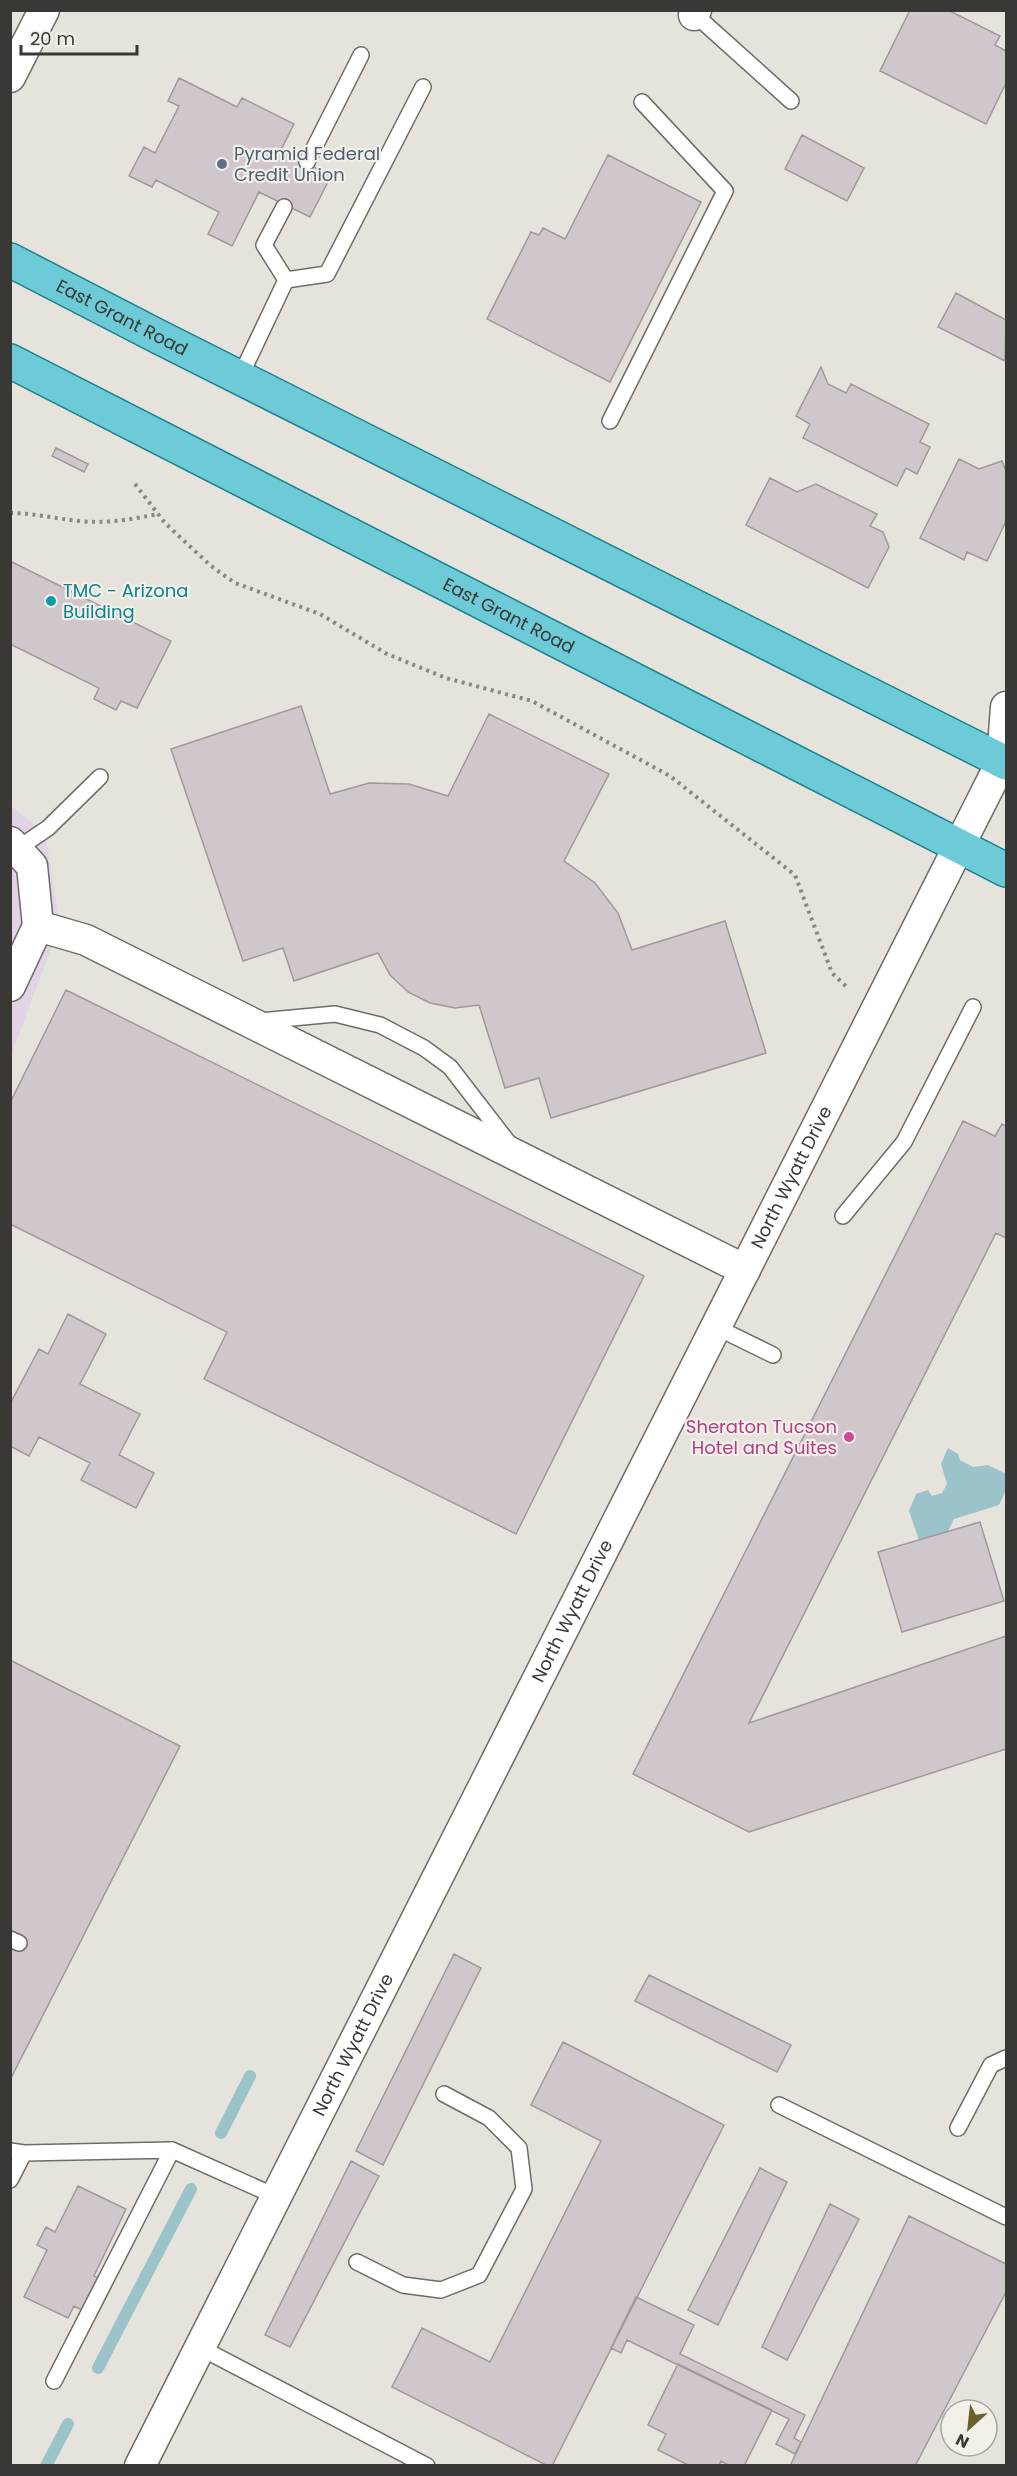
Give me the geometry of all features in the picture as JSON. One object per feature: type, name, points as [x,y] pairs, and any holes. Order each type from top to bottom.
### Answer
[{"type":"main road","name":"East Grant Road","points":[[10,260],[1005,760]]},
{"type":"main road","name":"East Grant Road","points":[[10,361],[1006,870]]},
{"type":"street","points":[[10,77],[44,10]]},
{"type":"street","points":[[1005,760],[1006,707]]},
{"type":"street","name":"North Wyatt Drive","points":[[140,2466],[1005,760]]},
{"type":"street","points":[[10,986],[38,926],[32,866],[14,845]]},
{"type":"street","points":[[38,926],[86,940],[746,1270]]},
{"type":"lane","points":[[693,12],[791,101]]},
{"type":"lane","points":[[307,162],[361,55]]},
{"type":"lane","points":[[286,280],[327,274],[423,87]]},
{"type":"lane","points":[[610,421],[725,191],[642,102]]},
{"type":"lane","points":[[284,207],[264,245],[286,280]]},
{"type":"lane","points":[[240,377],[286,280]]},
{"type":"lane","points":[[14,845],[48,828],[100,777]]},
{"type":"lane","points":[[843,1216],[904,1142],[973,1007]]},
{"type":"lane","points":[[252,1022],[334,1014],[380,1025],[424,1048],[450,1067],[518,1156]]},
{"type":"lane","points":[[717,1327],[773,1355]]},
{"type":"lane","points":[[958,2128],[991,2065],[1006,2058]]},
{"type":"lane","points":[[357,2262],[403,2285],[441,2290],[479,2275],[509,2218],[524,2189],[519,2148],[489,2118],[444,2094]]},
{"type":"lane","points":[[779,2105],[1006,2217]]},
{"type":"lane","points":[[10,2180],[17,2152],[172,2150],[275,2196]]},
{"type":"lane","points":[[54,2381],[172,2150]]},
{"type":"lane","points":[[199,2347],[427,2466]]},
{"type":"path","points":[[135,484],[165,523],[211,567],[235,583],[320,614],[387,654],[446,678],[532,701],[670,776],[795,875],[832,974],[876,1012]]},
{"type":"path","points":[[10,513],[40,514],[80,521],[122,522],[158,514]]},
{"type":"shaded area","points":[[11,806],[45,833],[60,924],[11,1056]]},
{"type":"water","points":[[948,1448],[958,1454],[960,1460],[973,1467],[988,1465],[1006,1474],[1006,1490],[999,1505],[954,1519],[948,1531],[919,1540],[909,1511],[916,1494],[928,1490],[932,1496],[942,1493],[947,1484],[941,1464]]},
{"type":"building","points":[[910,10],[948,10],[1000,36],[995,45],[1006,51],[1006,83],[986,124],[880,71]]},
{"type":"building","name":"Pyramid Federal Credit Union","points":[[179,78],[237,107],[242,98],[294,124],[281,150],[331,176],[310,217],[259,192],[232,246],[208,234],[219,212],[156,180],[152,187],[129,176],[144,147],[155,153],[179,106],[168,101]]},
{"type":"building","points":[[802,135],[864,168],[847,201],[785,169]]},
{"type":"building","points":[[608,155],[701,202],[610,382],[487,319],[531,232],[539,235],[543,228],[565,239]]},
{"type":"building","points":[[956,293],[1006,320],[1005,361],[938,327]]},
{"type":"building","points":[[821,367],[828,384],[846,393],[851,384],[929,424],[920,442],[930,447],[917,474],[906,468],[897,486],[803,438],[810,424],[796,416]]},
{"type":"building","points":[[56,448],[88,464],[84,472],[52,456]]},
{"type":"building","points":[[959,459],[979,469],[1002,461],[1006,471],[1006,521],[987,561],[967,552],[964,560],[920,538]]},
{"type":"building","points":[[770,478],[797,492],[816,484],[877,514],[870,526],[883,532],[889,547],[868,588],[746,525]]},
{"type":"building","name":"TMC - Arizona Building","points":[[10,561],[171,641],[137,708],[121,701],[116,710],[94,699],[99,688],[10,644]]},
{"type":"building","points":[[301,706],[330,794],[369,783],[409,784],[448,796],[489,714],[609,774],[564,861],[595,883],[618,913],[632,950],[725,921],[766,1053],[551,1118],[539,1078],[505,1088],[479,1005],[455,1008],[430,1003],[408,992],[390,975],[378,953],[294,981],[283,948],[243,961],[171,749]]},
{"type":"building","points":[[66,990],[644,1276],[516,1534],[204,1379],[227,1332],[10,1224],[10,1103]]},
{"type":"building","name":"Sheraton Tucson Hotel and Suites","points":[[963,1121],[995,1136],[1002,1124],[1006,1126],[1006,1238],[996,1233],[749,1723],[1006,1636],[1006,1749],[749,1832],[633,1774]]},
{"type":"building","points":[[68,1314],[106,1334],[80,1384],[140,1414],[119,1455],[154,1473],[136,1508],[81,1480],[90,1463],[39,1437],[29,1456],[10,1446],[10,1404],[39,1349],[48,1354]]},
{"type":"building","points":[[980,1522],[1004,1601],[902,1632],[878,1552]]},
{"type":"building","points":[[10,1660],[180,1746],[10,2080]]},
{"type":"building","points":[[454,1954],[481,1968],[383,2165],[356,2151]]},
{"type":"building","points":[[649,1975],[791,2045],[777,2072],[635,2001]]},
{"type":"building","points":[[563,2042],[724,2125],[552,2466],[548,2466],[392,2387],[422,2328],[490,2362],[601,2141],[531,2105]]},
{"type":"building","points":[[351,2161],[379,2176],[290,2347],[265,2335]]},
{"type":"building","points":[[760,2168],[787,2182],[718,2325],[688,2310]]},
{"type":"building","points":[[78,2186],[126,2209],[94,2276],[112,2285],[96,2317],[74,2306],[68,2318],[24,2297],[47,2250],[37,2245],[46,2227],[55,2232]]},
{"type":"building","points":[[830,2204],[859,2219],[787,2360],[762,2347]]},
{"type":"building","points":[[909,2216],[1006,2264],[1006,2292],[951,2398],[939,2398],[939,2420],[915,2466],[790,2466]]},
{"type":"building","points":[[636,2297],[694,2325],[680,2354],[805,2415],[794,2438],[801,2442],[795,2454],[776,2444],[789,2419],[627,2340],[621,2353],[611,2348]]},
{"type":"building","points":[[678,2364],[772,2410],[744,2466],[730,2466],[721,2461],[719,2466],[690,2466],[658,2450],[666,2434],[648,2425]]},
{"type":"waterway","points":[[221,2133],[250,2076]]},
{"type":"waterway","points":[[98,2368],[191,2189]]},
{"type":"waterway","points":[[46,2466],[68,2424]]},
{"type":"place","name":"Pyramid Federal Credit Union","points":[[222,164]]},
{"type":"place","name":"TMC - Arizona Building","points":[[51,601]]},
{"type":"place","name":"Sheraton Tucson Hotel and Suites","points":[[849,1437]]}]
